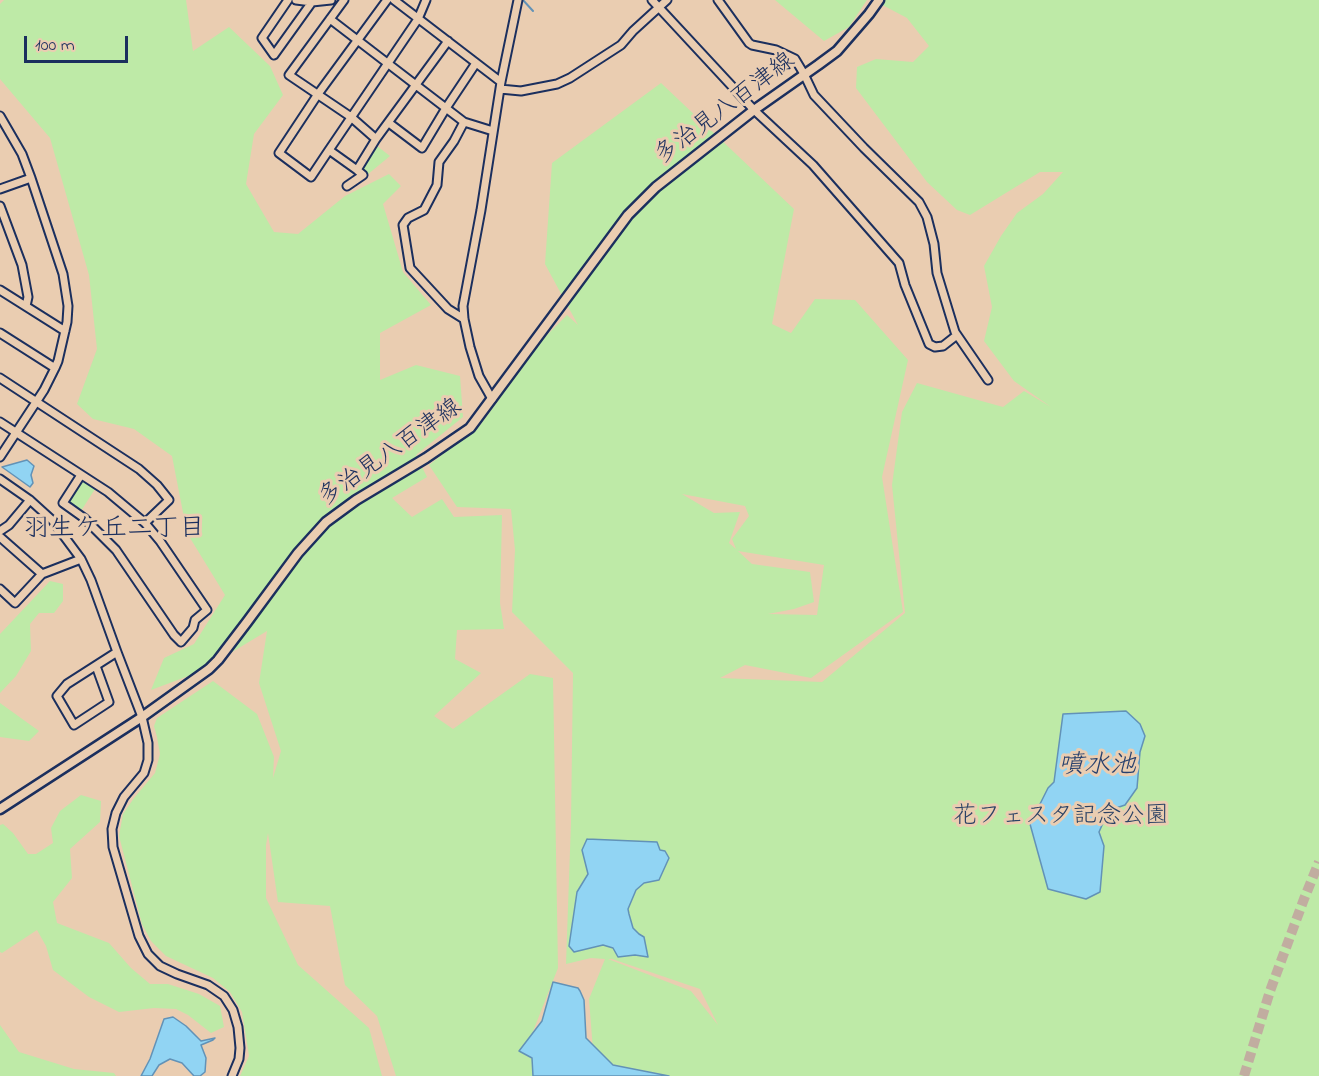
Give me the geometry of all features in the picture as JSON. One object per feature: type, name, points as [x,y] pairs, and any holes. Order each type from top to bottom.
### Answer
[{"type":"main road","name":"多治見八百津線","points":[[0,809],[142,717],[218,660],[298,553],[326,522],[356,500],[426,458],[470,428],[628,215],[656,187],[754,110],[837,51],[879,0]]},
{"type":"street","points":[[288,0],[262,38],[274,55],[312,2]]},
{"type":"street","points":[[296,0],[312,2],[331,0]]},
{"type":"street","points":[[344,0],[289,75],[351,117],[376,139]]},
{"type":"street","points":[[387,0],[318,94],[279,153],[311,177],[418,19],[426,0]]},
{"type":"street","points":[[394,0],[476,63],[501,86],[521,92],[557,84],[570,78],[621,45],[667,0]]},
{"type":"street","points":[[492,399],[478,376],[463,306],[518,0]]},
{"type":"street","points":[[652,0],[754,110],[813,165],[899,263],[905,285],[929,344],[935,347],[943,346],[957,335]]},
{"type":"street","points":[[718,0],[749,43],[788,54],[795,59],[814,95],[919,202],[927,217],[934,244],[937,273],[955,332],[988,380]]},
{"type":"street","points":[[330,19],[464,122],[493,131]]},
{"type":"street","points":[[357,170],[376,139],[448,41]]},
{"type":"street","points":[[389,123],[422,148],[476,63]]},
{"type":"street","points":[[0,116],[22,154],[31,178],[63,274],[68,306],[65,331],[55,368],[0,457]]},
{"type":"street","points":[[464,122],[454,141],[438,162],[437,185],[424,210],[408,218],[403,225],[410,268],[448,309],[464,319]]},
{"type":"street","points":[[329,150],[363,176],[348,186]]},
{"type":"street","points":[[0,189],[31,178]]},
{"type":"street","points":[[0,206],[27,285],[26,306]]},
{"type":"street","points":[[0,290],[65,331]]},
{"type":"street","points":[[0,333],[55,368]]},
{"type":"street","points":[[0,378],[139,469],[157,485],[169,500],[145,523]]},
{"type":"street","points":[[0,422],[108,492],[145,523],[160,541],[207,610],[195,620],[193,628],[181,642],[116,550],[84,518],[63,503],[81,475]]},
{"type":"street","points":[[0,479],[30,500],[52,520],[81,559],[91,580],[142,717],[148,743],[148,760],[144,773],[124,797],[116,813],[112,829],[113,847],[139,936],[148,954],[160,966],[208,986],[224,996],[233,1010],[238,1027],[240,1048],[239,1059],[232,1076]]},
{"type":"street","points":[[0,531],[9,525],[30,500]]},
{"type":"street","points":[[0,537],[42,574]]},
{"type":"street","points":[[0,589],[15,603],[42,574],[81,559]]},
{"type":"street","points":[[96,666],[109,702],[74,725],[57,696],[67,684],[117,652]]},
{"type":"green space","points":[[4,0],[186,0],[193,51],[229,27],[270,66],[283,95],[254,134],[246,184],[274,232],[298,234],[345,196],[389,174],[401,186],[383,204],[403,272],[431,305],[380,333],[380,380],[416,365],[460,376],[463,417],[416,455],[427,477],[392,498],[412,517],[442,499],[454,517],[502,515],[500,603],[504,629],[457,630],[455,659],[481,673],[434,716],[453,729],[530,674],[553,678],[558,968],[530,1039],[535,1076],[396,1076],[377,1016],[345,985],[330,906],[278,902],[268,833],[266,898],[298,965],[369,1028],[382,1076],[240,1076],[249,1056],[242,1012],[230,992],[213,978],[166,956],[151,941],[142,924],[119,836],[123,814],[155,773],[160,754],[154,726],[157,718],[213,681],[257,714],[274,757],[273,778],[281,751],[259,683],[267,631],[199,672],[151,690],[164,658],[194,644],[225,595],[187,533],[172,456],[134,429],[93,419],[77,404],[97,349],[89,275],[50,138],[0,79],[0,4]]},
{"type":"green space","points":[[775,0],[867,0],[849,27],[824,41]]},
{"type":"green space","name":"花フェスタ記念公園","points":[[873,0],[1319,0],[1319,1076],[595,1076],[589,999],[605,959],[591,958],[566,964],[573,673],[512,612],[515,550],[511,509],[457,507],[429,465],[481,424],[544,338],[567,315],[578,325],[545,264],[552,163],[661,83],[794,209],[772,324],[791,333],[815,299],[855,300],[908,360],[882,477],[903,612],[811,678],[745,665],[720,678],[822,682],[905,613],[892,485],[902,412],[917,383],[1003,407],[1024,391],[1051,407],[1014,381],[984,341],[992,307],[984,266],[1017,213],[1043,194],[1063,172],[1040,172],[970,215],[957,210],[927,182],[856,88],[857,67],[876,59],[913,62],[929,46],[907,18]],"holes":[[[682,494],[745,506],[749,516],[732,539],[736,549],[729,543],[740,512],[714,513]],[[738,551],[824,565],[817,615],[768,614],[814,602],[810,572],[752,564]],[[608,959],[700,989],[718,1025],[691,991]]]},
{"type":"green space","points":[[377,146],[390,156],[367,175],[361,171]]},
{"type":"green space","points":[[80,481],[84,481],[95,489],[81,511],[70,504],[69,498]]},
{"type":"green space","points":[[50,581],[63,584],[63,601],[54,613],[39,613],[30,624],[31,651],[16,676],[0,693],[0,634]]},
{"type":"green space","points":[[0,703],[39,731],[29,741],[0,737]]},
{"type":"green space","points":[[81,795],[101,801],[100,822],[70,849],[72,878],[53,902],[57,923],[109,943],[131,968],[150,984],[168,984],[199,994],[220,1006],[224,1027],[211,1033],[188,1015],[176,1009],[154,1008],[119,1012],[89,997],[53,970],[46,946],[37,930],[2,953],[0,952],[0,825],[3,824],[13,833],[28,854],[36,854],[53,843],[51,828],[60,811]]},
{"type":"green space","points":[[0,1025],[19,1052],[74,1069],[114,1073],[116,1076],[0,1076]]},
{"type":"water","points":[[27,460],[34,466],[31,475],[33,483],[30,487],[2,467]]},
{"type":"water","name":"噴水池","points":[[1126,711],[1140,724],[1145,736],[1140,752],[1137,788],[1125,805],[1113,809],[1099,832],[1104,846],[1100,892],[1086,899],[1048,889],[1030,824],[1048,788],[1054,782],[1063,714]]},
{"type":"water","points":[[587,839],[657,842],[660,850],[665,851],[669,858],[659,880],[644,883],[636,890],[628,909],[633,928],[644,937],[648,957],[635,955],[618,957],[613,948],[603,945],[574,952],[569,946],[577,892],[588,874],[582,850]]},
{"type":"water","points":[[553,982],[578,988],[584,1000],[586,1038],[613,1065],[669,1076],[533,1076],[532,1058],[519,1051],[542,1021]]},
{"type":"water","points":[[173,1017],[201,1041],[215,1038],[201,1045],[206,1058],[205,1072],[200,1076],[194,1076],[182,1063],[170,1059],[159,1065],[152,1076],[141,1076],[150,1059],[164,1019]]},
{"type":"waterway","points":[[523,0],[533,11]]},
{"type":"tunnel","points":[[1244,1076],[1270,991],[1319,862]]},
{"type":"district","name":"羽生ケ丘二丁目","points":[[114,531]]}]
